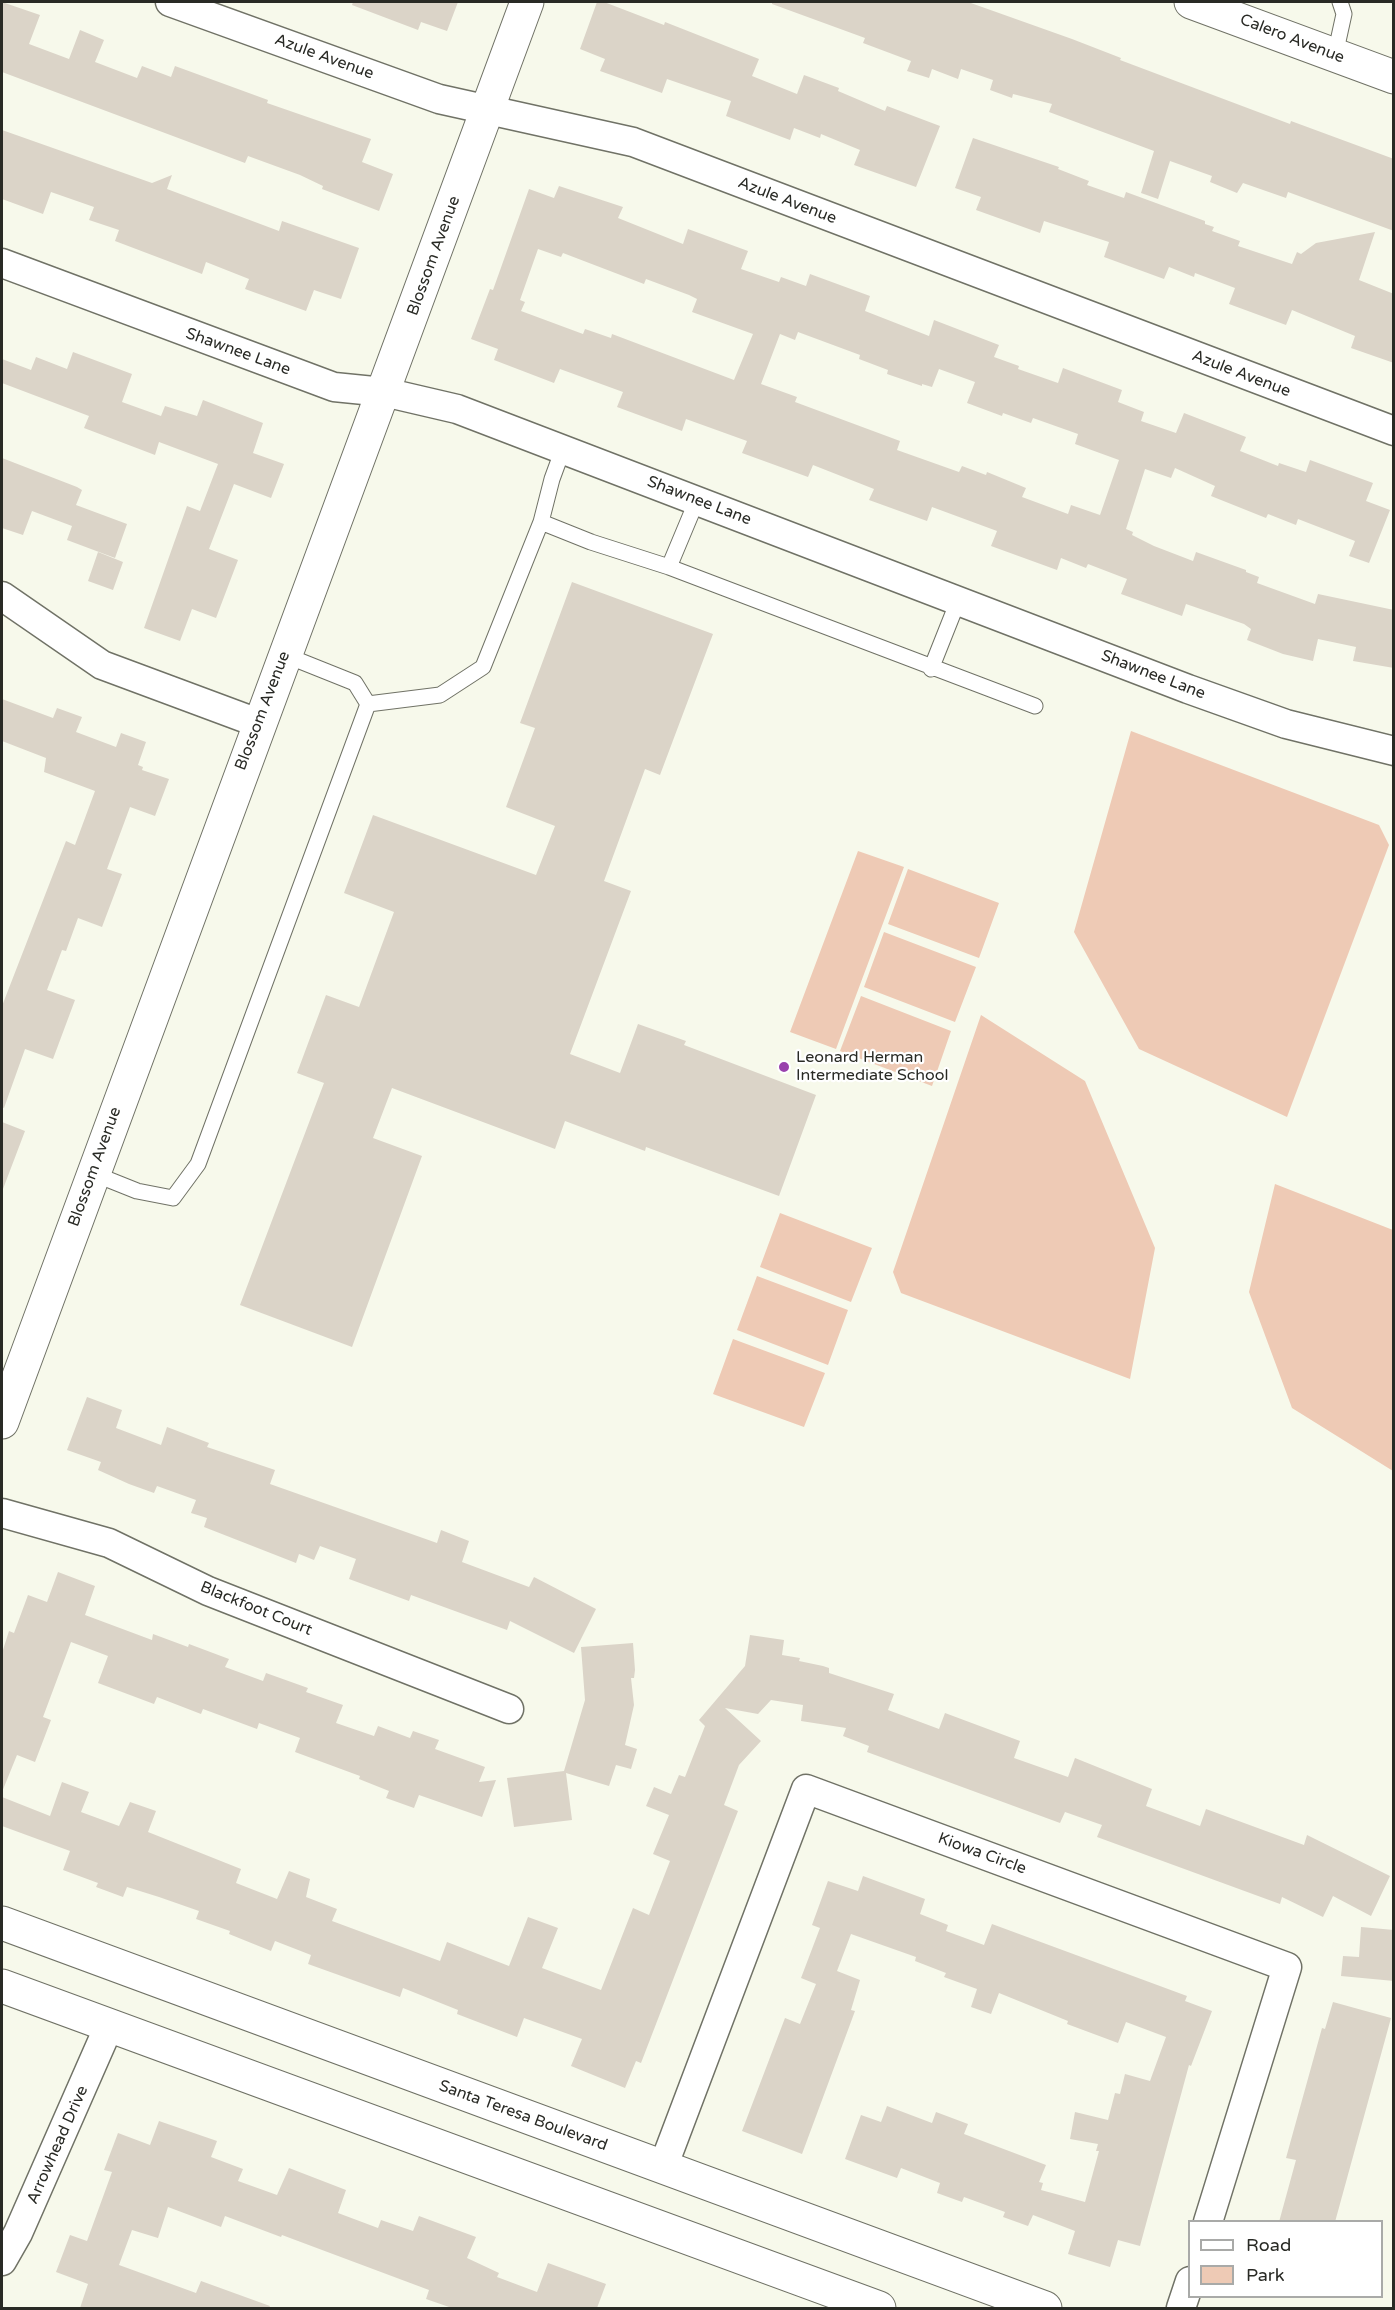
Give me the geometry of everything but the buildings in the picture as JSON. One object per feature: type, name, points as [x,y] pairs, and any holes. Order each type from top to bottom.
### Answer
[{"type":"main road","name":"Blossom Avenue","points":[[2,1422],[7,1388],[92,1173],[527,2]]},
{"type":"main road","name":"Calero Avenue","points":[[1196,2],[1394,77]]},
{"type":"main road","name":"Santa Teresa Boulevard","points":[[2,1923],[1045,2308]]},
{"type":"main road","points":[[2,1986],[835,2301],[879,2308]]},
{"type":"street","name":"Azule Avenue","points":[[171,2],[439,99],[633,142],[1394,431]]},
{"type":"street","name":"Shawnee Lane","points":[[2,263],[334,387],[384,392],[457,409],[1286,724],[1394,750]]},
{"type":"street","points":[[2,596],[102,665],[258,723]]},
{"type":"street","name":"Blackfoot Court","points":[[2,1513],[109,1543],[208,1591],[509,1709]]},
{"type":"street","name":"Kiowa Circle","points":[[663,2167],[806,1789],[1287,1967],[1209,2220]]},
{"type":"street","name":"Arrowhead Drive","points":[[2,2261],[18,2233],[91,2073],[109,2026]]},
{"type":"street","points":[[1181,2308],[1188,2287]]},
{"type":"lane","points":[[1335,56],[1344,14],[1340,2]]},
{"type":"lane","points":[[368,704],[440,695],[483,667],[541,522],[552,479],[563,449]]},
{"type":"lane","points":[[669,567],[697,500]]},
{"type":"lane","points":[[541,522],[591,542],[669,567],[931,669],[1035,706]]},
{"type":"lane","points":[[931,669],[958,601]]},
{"type":"lane","points":[[285,655],[355,683],[368,704]]},
{"type":"lane","points":[[92,1173],[137,1191],[173,1198],[198,1164],[368,704]]},
{"type":"green space","points":[[1131,731],[1379,825],[1389,845],[1287,1117],[1139,1049],[1074,932]]},
{"type":"green space","points":[[858,851],[904,867],[836,1049],[790,1032]]},
{"type":"green space","points":[[908,869],[999,903],[979,958],[888,924]]},
{"type":"green space","points":[[884,932],[976,967],[955,1022],[864,987]]},
{"type":"green space","points":[[861,996],[951,1031],[932,1086],[840,1051]]},
{"type":"green space","points":[[981,1015],[1085,1081],[1155,1248],[1130,1379],[901,1293],[893,1272]]},
{"type":"green space","points":[[1275,1184],[1393,1230],[1393,1471],[1292,1408],[1249,1292]]},
{"type":"green space","points":[[780,1213],[872,1248],[851,1302],[760,1267]]},
{"type":"green space","points":[[757,1276],[848,1310],[828,1365],[737,1330]]},
{"type":"green space","points":[[733,1339],[825,1373],[804,1427],[713,1394]]},
{"type":"place","name":"Leonard Herman Intermediate School","points":[[784,1067]]}]
